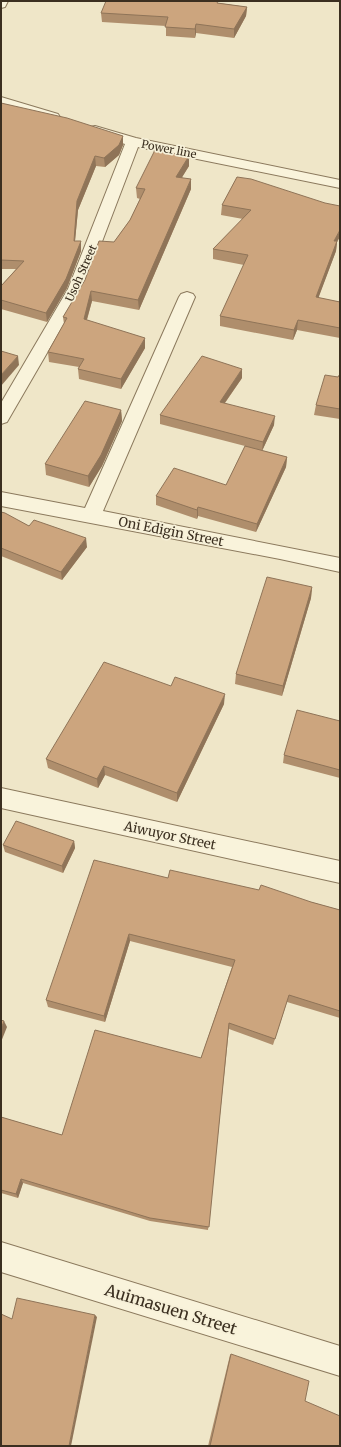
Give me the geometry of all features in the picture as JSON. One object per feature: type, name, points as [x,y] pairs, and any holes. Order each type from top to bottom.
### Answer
[{"type":"street","points":[[1,101],[67,122]]},
{"type":"street","name":"Power line","points":[[82,126],[133,142],[340,184]]},
{"type":"street","name":"Usoh Street","points":[[1,418],[76,289],[133,142]]},
{"type":"street","points":[[91,516],[187,297]]},
{"type":"street","name":"Oni Edigin Street","points":[[1,499],[280,552],[340,565]]},
{"type":"street","name":"Aiwuyor Street","points":[[1,798],[340,872]]},
{"type":"street","name":"Auimasuen Street","points":[[1,1257],[340,1361]]},
{"type":"building","points":[[106,1],[218,1],[217,3],[247,7],[234,29],[196,24],[195,29],[165,27],[168,17],[101,13]]},
{"type":"building","points":[[1,103],[67,118],[123,136],[119,145],[104,158],[95,156],[77,201],[74,241],[81,241],[66,279],[46,313],[1,300],[1,286],[24,261],[1,260]]},
{"type":"building","points":[[155,150],[189,156],[176,177],[191,179],[138,300],[91,291],[84,319],[145,338],[121,379],[78,369],[84,359],[48,352],[67,318],[63,317],[85,280],[99,241],[114,242],[130,220],[145,189],[136,188]]},
{"type":"building","points":[[237,177],[251,179],[325,203],[340,206],[340,230],[334,241],[337,241],[316,297],[340,302],[340,328],[298,320],[294,330],[220,316],[248,255],[213,249],[251,210],[222,205]]},
{"type":"building","points":[[1,351],[18,356],[1,375]]},
{"type":"building","points":[[202,356],[242,369],[220,402],[275,416],[263,442],[160,415]]},
{"type":"building","points":[[340,374],[340,409],[316,405],[325,375],[338,377]]},
{"type":"building","points":[[85,401],[121,410],[101,455],[88,476],[45,464]]},
{"type":"building","points":[[245,446],[287,457],[257,524],[198,507],[197,510],[156,496],[174,468],[226,485]]},
{"type":"building","points":[[1,512],[29,526],[34,520],[86,538],[61,572],[1,548]]},
{"type":"building","points":[[267,577],[312,587],[283,686],[236,674]]},
{"type":"building","points":[[104,662],[171,686],[175,677],[225,694],[177,793],[104,766],[97,779],[46,759]]},
{"type":"building","points":[[297,710],[340,721],[340,770],[284,755]]},
{"type":"building","points":[[16,821],[74,841],[62,866],[3,845]]},
{"type":"building","points":[[94,860],[168,878],[170,870],[259,890],[261,885],[340,910],[340,1011],[289,995],[275,1039],[229,1023],[209,1227],[150,1218],[21,1179],[16,1194],[1,1190],[1,1117],[62,1135],[95,1030],[201,1058],[235,960],[129,934],[104,1016],[46,1000]]},
{"type":"building","points":[[1,1020],[4,1021],[1,1029]]},
{"type":"building","points":[[17,1298],[95,1315],[69,1446],[1,1446],[1,1314],[12,1319]]},
{"type":"building","points":[[231,1354],[309,1381],[305,1401],[340,1416],[340,1446],[210,1446]]}]
